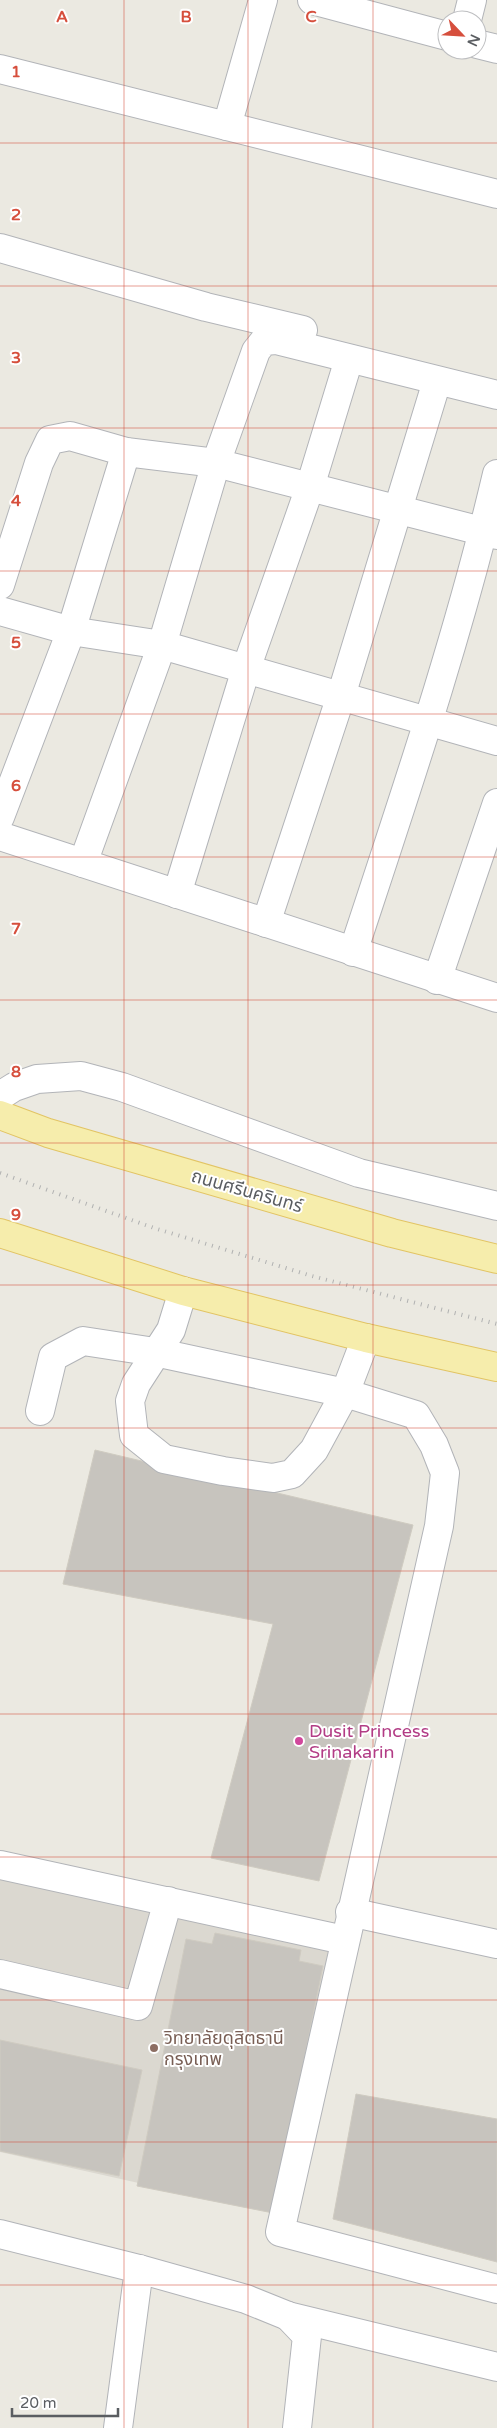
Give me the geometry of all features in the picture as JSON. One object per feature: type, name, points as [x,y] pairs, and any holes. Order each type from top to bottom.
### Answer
[{"type":"main road","name":"ถนนศรีนครินทร์","points":[[0,1115],[48,1133],[392,1233],[497,1259]]},
{"type":"main road","points":[[0,1233],[183,1291],[366,1338],[497,1367]]},
{"type":"street","points":[[227,126],[263,0]]},
{"type":"street","points":[[312,0],[437,33]]},
{"type":"street","points":[[0,69],[497,194]]},
{"type":"street","points":[[0,248],[206,307],[497,378]]},
{"type":"street","points":[[83,863],[162,645],[216,463],[256,351],[264,341],[276,340],[497,395]]},
{"type":"street","points":[[177,894],[246,669],[310,487],[349,359]]},
{"type":"street","points":[[266,923],[341,696],[437,381]]},
{"type":"street","points":[[0,585],[39,463],[50,440],[70,436],[126,452],[216,463],[490,533]]},
{"type":"street","points":[[0,817],[71,631],[126,452]]},
{"type":"street","points":[[353,952],[490,533],[497,474]]},
{"type":"street","points":[[0,611],[71,631],[162,645],[497,741]]},
{"type":"street","points":[[437,980],[497,803]]},
{"type":"street","points":[[0,836],[497,998]]},
{"type":"street","points":[[0,1096],[14,1087],[37,1079],[82,1076],[122,1087],[359,1173],[497,1206]]},
{"type":"street","points":[[183,1291],[171,1330],[136,1384],[130,1401],[134,1435],[164,1459],[223,1471],[273,1478],[292,1474],[314,1450],[345,1393],[366,1338]]},
{"type":"street","points":[[40,1411],[53,1357],[83,1341],[155,1352],[345,1393],[416,1415],[434,1445],[445,1473],[439,1526],[350,1912],[280,2232],[497,2289]]},
{"type":"street","points":[[0,1865],[344,1940]]},
{"type":"street","points":[[0,1974],[138,2006],[168,1901]]},
{"type":"street","points":[[350,1912],[497,1944]]},
{"type":"street","points":[[0,2234],[246,2299],[288,2316],[497,2367]]},
{"type":"street","points":[[118,2428],[138,2269]]},
{"type":"street","points":[[288,2316],[307,2336],[297,2428]]},
{"type":"shaded area","name":"วิทยาลัยดุสิตธานี กรุงเทพ","points":[[0,1879],[330,1943],[273,2213],[0,2152]]},
{"type":"building","name":"Dusit Princess Srinakarin","points":[[95,1450],[413,1525],[319,1881],[211,1858],[273,1624],[63,1584]]},
{"type":"building","points":[[215,1933],[301,1950],[299,1961],[323,1966],[273,2213],[137,2186],[186,1939],[212,1944]]},
{"type":"building","points":[[0,2040],[142,2070],[119,2176],[0,2151]]},
{"type":"building","points":[[356,2094],[497,2119],[497,2262],[333,2219]]},
{"type":"railway","points":[[0,1173],[154,1228],[312,1276],[497,1324]]},
{"type":"place","name":"Dusit Princess Srinakarin","points":[[299,1741]]},
{"type":"place","name":"วิทยาลัยดุสิตธานี กรุงเทพ","points":[[154,2048]]}]
